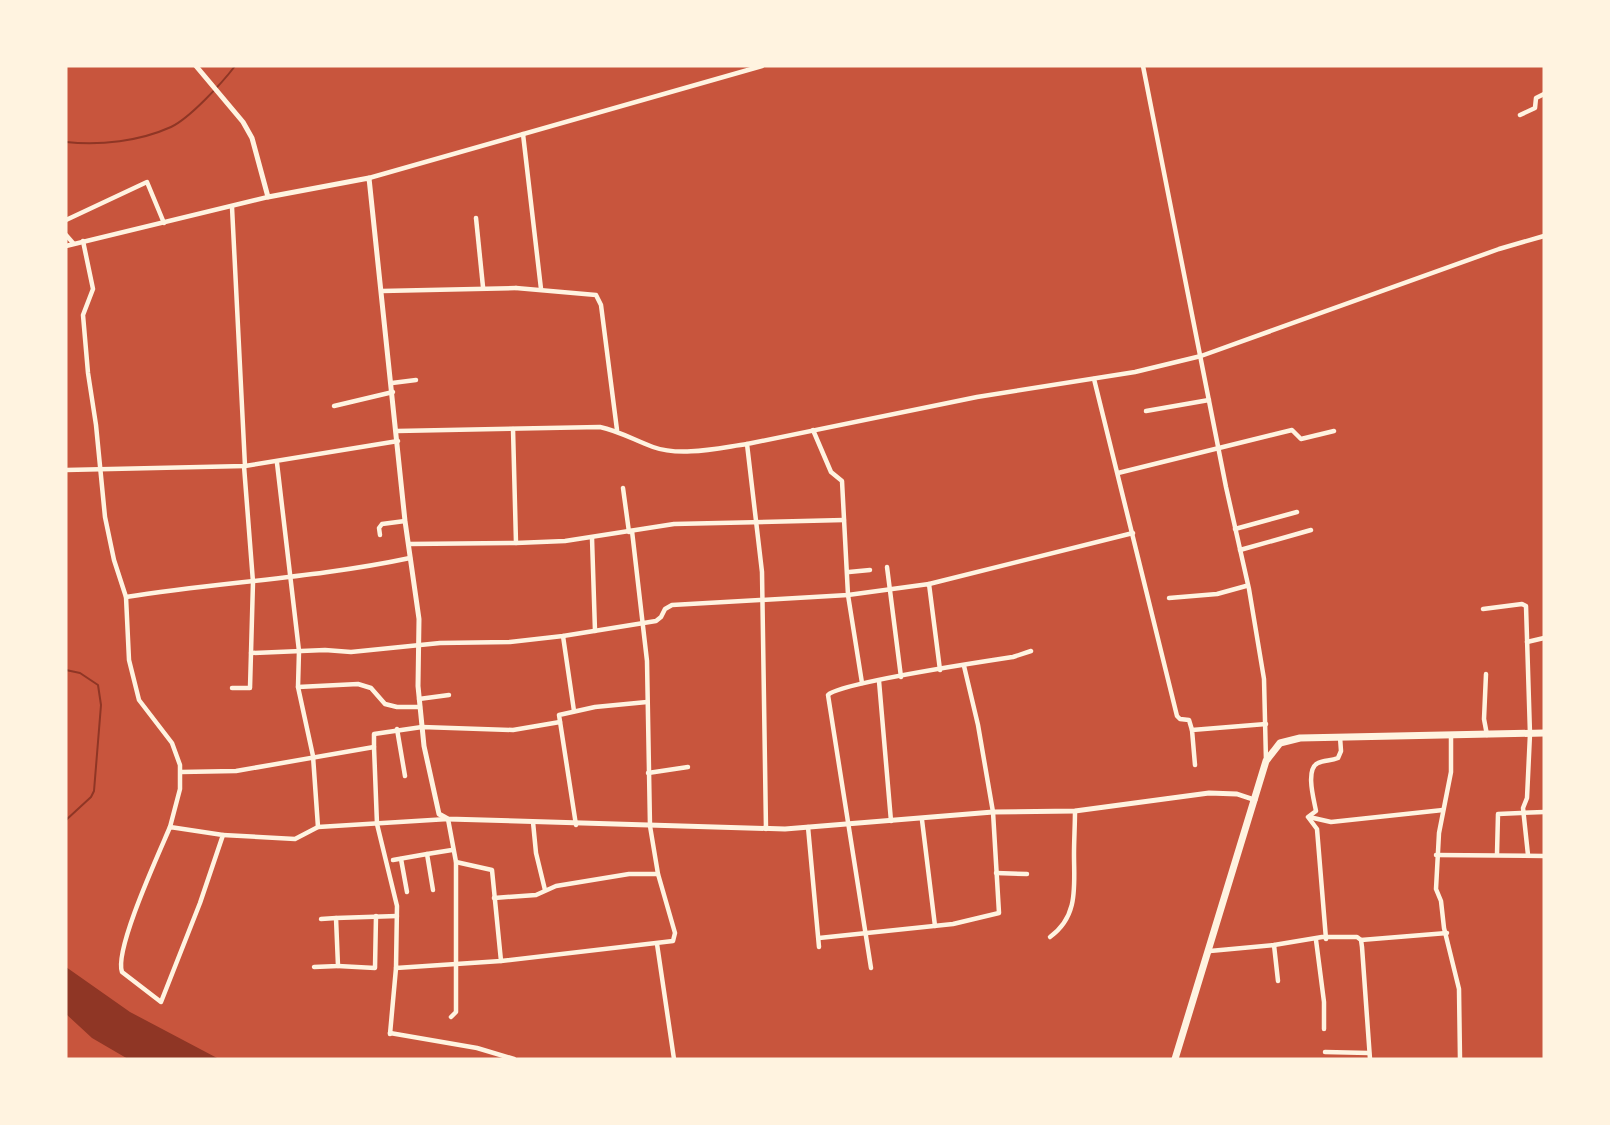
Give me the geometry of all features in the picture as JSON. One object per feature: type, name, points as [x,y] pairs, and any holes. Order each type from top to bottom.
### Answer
[{"type":"main road","points":[[1175,1059],[1210,951],[1266,761],[1275,747],[1288,741],[1340,737],[1544,733]]},
{"type":"street","points":[[196,66],[252,138],[268,196]]},
{"type":"street","points":[[66,246],[232,207],[268,196],[369,178],[762,66]]},
{"type":"street","points":[[1143,66],[1264,679],[1266,761]]},
{"type":"street","points":[[1520,115],[1535,108],[1536,98],[1544,94]]},
{"type":"street","points":[[523,134],[541,289]]},
{"type":"street","points":[[369,178],[405,521],[419,619],[419,699],[422,727],[436,807],[440,814],[448,819]]},
{"type":"street","points":[[66,220],[147,182],[164,223]]},
{"type":"street","points":[[232,207],[253,582],[250,688],[232,688]]},
{"type":"street","points":[[476,218],[483,287]]},
{"type":"street","points":[[66,235],[73,243]]},
{"type":"street","points":[[397,431],[600,427],[617,430],[663,449],[701,450],[747,444],[977,397],[1094,379],[1201,357],[1499,249],[1544,236]]},
{"type":"street","points":[[83,241],[93,290],[85,309],[83,322],[102,495],[109,537],[126,597],[127,647],[137,695],[172,743],[181,772],[180,789],[170,827],[134,915],[120,963],[122,972],[161,1002],[200,903],[223,835]]},
{"type":"street","points":[[382,291],[483,287],[541,289],[596,295],[599,300],[617,430]]},
{"type":"street","points":[[1094,379],[1177,716],[1179,719],[1189,720],[1196,765]]},
{"type":"street","points":[[392,383],[416,380]]},
{"type":"street","points":[[334,406],[393,393]]},
{"type":"street","points":[[1146,411],[1209,400]]},
{"type":"street","points":[[513,429],[516,543]]},
{"type":"street","points":[[813,430],[831,472],[842,481],[849,595],[862,683]]},
{"type":"street","points":[[1118,473],[1292,430],[1301,439],[1334,431]]},
{"type":"street","points":[[66,471],[245,466],[277,463],[398,441]]},
{"type":"street","points":[[747,444],[758,523],[766,829]]},
{"type":"street","points":[[277,463],[299,651],[298,687],[314,756],[318,826]]},
{"type":"street","points":[[396,968],[501,961],[673,941],[675,933],[658,874],[650,826],[647,661],[622,488]]},
{"type":"street","points":[[1236,529],[1297,512]]},
{"type":"street","points":[[409,544],[516,543],[592,538],[674,524],[844,520]]},
{"type":"street","points":[[380,535],[379,528],[382,524],[405,521]]},
{"type":"street","points":[[1240,550],[1311,530]]},
{"type":"street","points":[[251,653],[351,652],[440,643],[510,642],[563,636],[659,620],[665,609],[672,605],[849,595],[929,584],[1133,533]]},
{"type":"street","points":[[592,538],[594,631]]},
{"type":"street","points":[[126,597],[201,585],[292,578],[410,558]]},
{"type":"street","points":[[886,567],[901,677]]},
{"type":"street","points":[[849,573],[870,570]]},
{"type":"street","points":[[929,584],[940,670]]},
{"type":"street","points":[[1169,598],[1217,594],[1246,586]]},
{"type":"street","points":[[1483,609],[1525,604],[1530,734],[1525,813],[1528,855]]},
{"type":"street","points":[[563,636],[574,711]]},
{"type":"street","points":[[1527,642],[1544,638]]},
{"type":"street","points":[[871,968],[828,695],[833,691],[862,683],[964,666],[1031,651]]},
{"type":"street","points":[[819,938],[935,926],[999,913],[993,812],[978,725],[964,666]]},
{"type":"street","points":[[1486,674],[1484,719],[1487,735]]},
{"type":"street","points":[[879,681],[891,821]]},
{"type":"street","points":[[298,687],[358,684],[371,688],[385,704],[397,707],[420,706]]},
{"type":"street","points":[[419,699],[449,695]]},
{"type":"street","points":[[576,825],[558,715],[647,702]]},
{"type":"street","points":[[514,1059],[477,1048],[390,1034],[396,968],[397,906],[377,824],[374,734],[422,727],[513,730],[560,722]]},
{"type":"street","points":[[1192,730],[1266,724]]},
{"type":"street","points":[[397,729],[405,776]]},
{"type":"street","points":[[1451,735],[1451,772],[1436,855],[1436,889],[1459,989],[1460,1059]]},
{"type":"street","points":[[1308,817],[1316,811],[1311,778],[1313,768],[1318,763],[1338,758],[1341,751],[1340,737]]},
{"type":"street","points":[[181,772],[236,771],[374,747]]},
{"type":"street","points":[[648,773],[688,767]]},
{"type":"street","points":[[170,827],[223,835],[295,838],[318,826],[448,819],[576,825],[766,829],[922,820],[993,812],[1075,811],[1209,793],[1237,794],[1255,800]]},
{"type":"street","points":[[1308,817],[1331,822],[1443,810]]},
{"type":"street","points":[[1050,937],[1061,927],[1073,905],[1076,888],[1075,811]]},
{"type":"street","points":[[1497,854],[1498,814],[1544,812]]},
{"type":"street","points":[[1308,817],[1317,829],[1326,939]]},
{"type":"street","points":[[448,819],[456,862],[454,964],[456,1012],[451,1017]]},
{"type":"street","points":[[922,820],[935,926]]},
{"type":"street","points":[[533,822],[536,853],[545,890]]},
{"type":"street","points":[[808,827],[819,947]]},
{"type":"street","points":[[393,860],[452,850]]},
{"type":"street","points":[[427,854],[433,890]]},
{"type":"street","points":[[1436,855],[1544,856]]},
{"type":"street","points":[[401,859],[407,892]]},
{"type":"street","points":[[456,862],[492,870],[501,961]]},
{"type":"street","points":[[996,873],[1027,874]]},
{"type":"street","points":[[494,898],[536,895],[545,890],[629,874],[658,874]]},
{"type":"street","points":[[314,967],[375,968],[376,916]]},
{"type":"street","points":[[321,919],[397,916]]},
{"type":"street","points":[[336,918],[338,966]]},
{"type":"street","points":[[1210,951],[1348,936],[1361,940],[1447,933]]},
{"type":"street","points":[[1316,940],[1324,1002],[1324,1029]]},
{"type":"street","points":[[1361,940],[1370,1059]]},
{"type":"street","points":[[657,944],[674,1059]]},
{"type":"street","points":[[1274,945],[1278,981]]},
{"type":"street","points":[[1325,1052],[1369,1053]]},
{"type":"shaded area","points":[[66,967],[130,1012],[219,1059],[128,1059],[92,1038],[66,1014]]},
{"type":"waterway","points":[[66,142],[120,141],[146,136],[171,127],[196,108],[235,66]]},
{"type":"waterway","points":[[66,670],[80,673],[98,685],[101,705],[94,791],[91,797],[66,820]]}]
